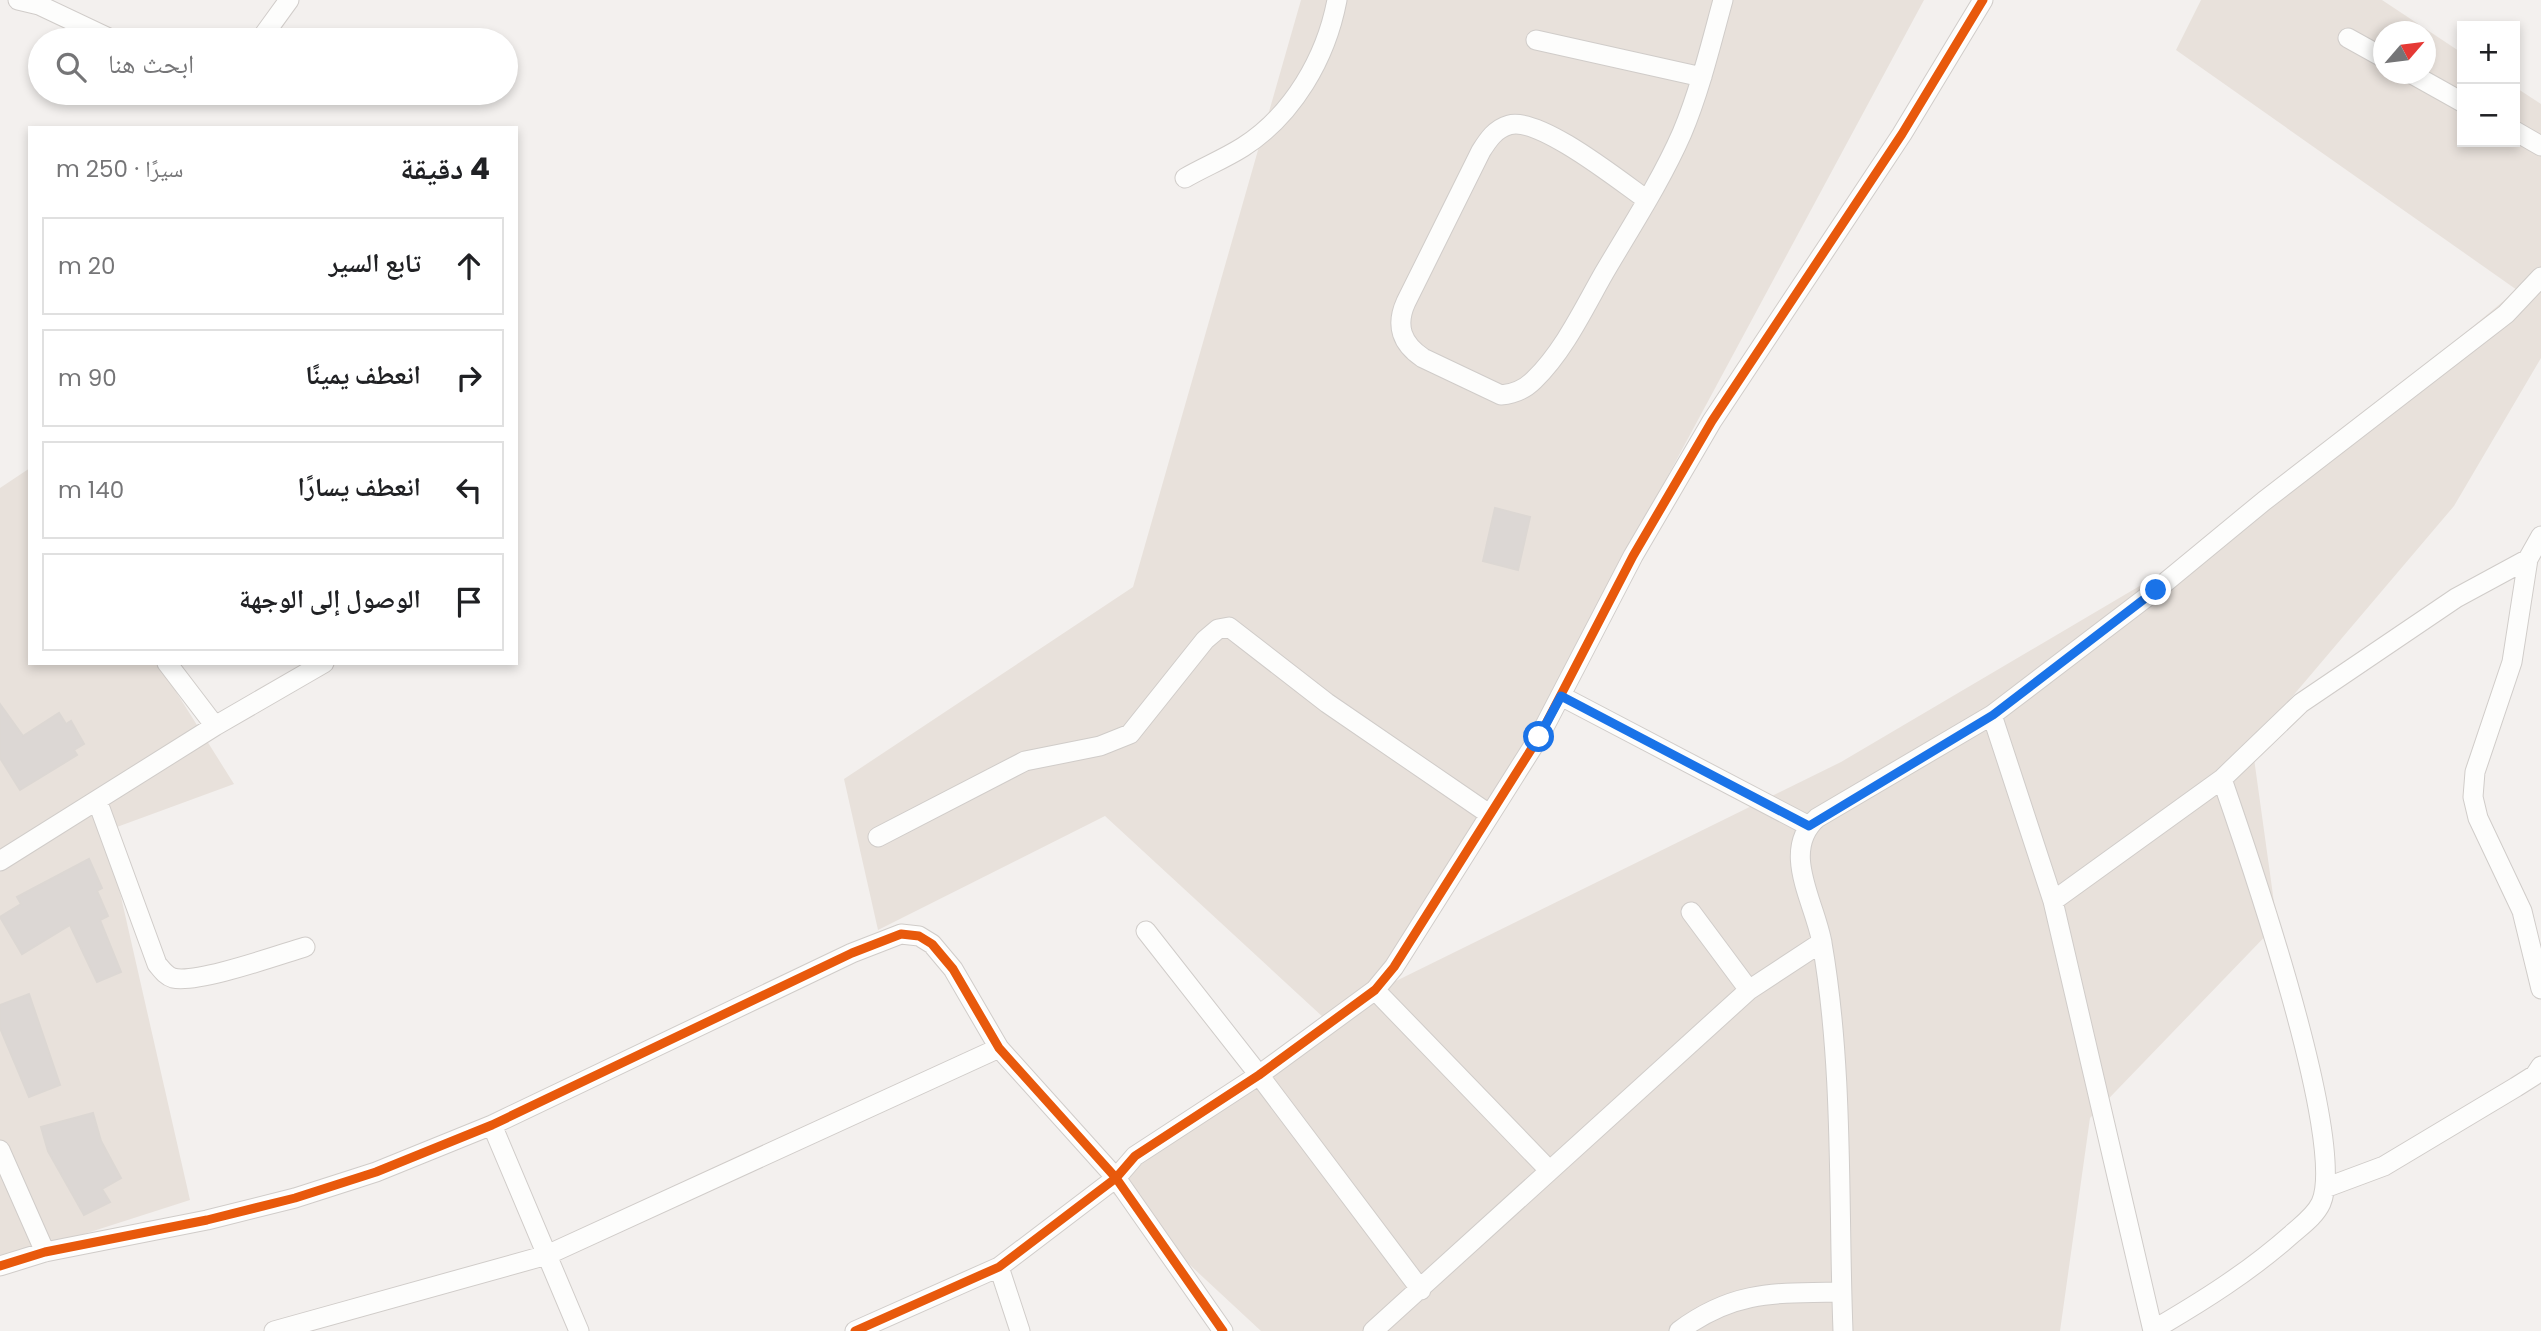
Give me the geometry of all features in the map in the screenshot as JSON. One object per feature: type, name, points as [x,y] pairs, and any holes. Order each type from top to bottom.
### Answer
[{"type":"street","points":[[18,0],[39,5],[88,28]]},
{"type":"street","points":[[269,28],[289,0]]},
{"type":"street","points":[[1185,178],[1244,146],[1284,113],[1308,79],[1337,0]]},
{"type":"street","points":[[1647,200],[1558,140],[1519,124],[1507,125],[1493,134],[1481,151],[1406,302],[1401,314],[1402,337],[1411,350],[1423,358],[1502,395],[1513,394],[1534,379],[1559,349],[1647,200],[1682,133],[1702,78],[1723,0]]},
{"type":"street","points":[[855,1331],[999,1267],[1116,1178],[1135,1156],[1259,1075],[1375,990],[1408,946],[1539,737],[1633,556],[1712,421],[1902,134],[1983,0]]},
{"type":"street","points":[[2348,38],[2373,52]]},
{"type":"street","points":[[1536,40],[1702,78]]},
{"type":"street","points":[[2430,84],[2457,99]]},
{"type":"street","points":[[2520,134],[2541,146]]},
{"type":"street","points":[[1843,1331],[1837,1084],[1822,942],[1800,862],[1799,845],[1809,826],[1993,715],[2156,590],[2264,500],[2538,289]]},
{"type":"street","points":[[2541,536],[2528,559],[2512,662],[2475,772],[2473,797],[2478,818],[2522,911],[2541,989]]},
{"type":"street","points":[[2053,901],[2222,779],[2301,703],[2456,598],[2528,559]]},
{"type":"street","points":[[878,836],[1025,761],[1100,746],[1130,734],[1205,640],[1218,629],[1229,627],[1327,703],[1489,814]]},
{"type":"street","points":[[169,665],[215,726]]},
{"type":"street","points":[[3,853],[97,800],[215,726],[321,665]]},
{"type":"street","points":[[1561,696],[1809,826]]},
{"type":"street","points":[[1993,715],[2053,901],[2153,1331],[2256,1265],[2315,1214],[2325,1188],[2322,1136],[2306,1056],[2261,892],[2222,779]]},
{"type":"street","points":[[97,800],[158,964],[167,976],[175,979],[196,977],[305,947]]},
{"type":"street","points":[[1691,912],[1749,990]]},
{"type":"street","points":[[1146,931],[1259,1075],[1421,1290]]},
{"type":"street","points":[[0,1266],[45,1252],[208,1220],[295,1198],[376,1172],[492,1125],[852,953],[901,934],[919,936],[932,944],[953,969],[999,1048],[1116,1178],[1223,1331]]},
{"type":"street","points":[[1373,1331],[1749,990],[1822,942]]},
{"type":"street","points":[[1375,990],[1549,1170]]},
{"type":"street","points":[[274,1331],[547,1255],[999,1048]]},
{"type":"street","points":[[2325,1188],[2384,1166],[2525,1081],[2541,1066]]},
{"type":"street","points":[[492,1125],[579,1331]]},
{"type":"street","points":[[0,1150],[45,1252]]},
{"type":"street","points":[[999,1267],[1020,1331]]},
{"type":"street","points":[[1679,1331],[1702,1314],[1758,1294],[1841,1292]]},
{"type":"shaded area","points":[[1301,0],[1924,0],[1396,981],[1841,762],[2204,548],[2517,290],[2176,50],[2201,0],[2382,0],[2414,21],[2373,21],[2373,84],[2436,84],[2436,36],[2457,50],[2457,147],[2520,147],[2520,90],[2541,104],[2541,358],[2454,506],[2252,744],[2277,924],[2090,1118],[2060,1331],[1261,1331],[1107,1188],[1337,1030],[1105,816],[878,930],[844,779],[1133,587]]},
{"type":"shaded area","points":[[28,469],[28,665],[159,665],[234,784],[106,831],[190,1200],[0,1261],[0,488]]},
{"type":"building","points":[[1495,508],[1530,517],[1518,570],[1483,561]]},
{"type":"building","points":[[0,704],[23,736],[59,713],[66,724],[71,721],[84,744],[74,750],[77,755],[20,790],[0,758]]},
{"type":"building","points":[[89,859],[102,888],[97,891],[108,916],[100,920],[121,972],[97,982],[70,925],[22,954],[0,917],[21,904],[17,897]]},
{"type":"building","points":[[29,994],[60,1085],[29,1097],[0,1028],[0,1005]]},
{"type":"building","points":[[93,1113],[101,1141],[121,1178],[102,1189],[110,1202],[84,1215],[48,1151],[41,1127]]},
{"type":"cycle path","points":[[855,1331],[999,1267],[1116,1178],[1135,1156],[1259,1075],[1375,990],[1394,967],[1539,737],[1633,556],[1712,421],[1902,134],[1983,0]]},
{"type":"cycle path","points":[[0,1266],[45,1252],[207,1220],[295,1198],[376,1172],[492,1125],[852,953],[901,934],[919,936],[932,944],[953,969],[999,1048],[1116,1178],[1223,1331]]},
{"type":"route","points":[[1539,737],[1561,696],[1809,826],[1817,818],[1993,715],[2156,590]]}]
